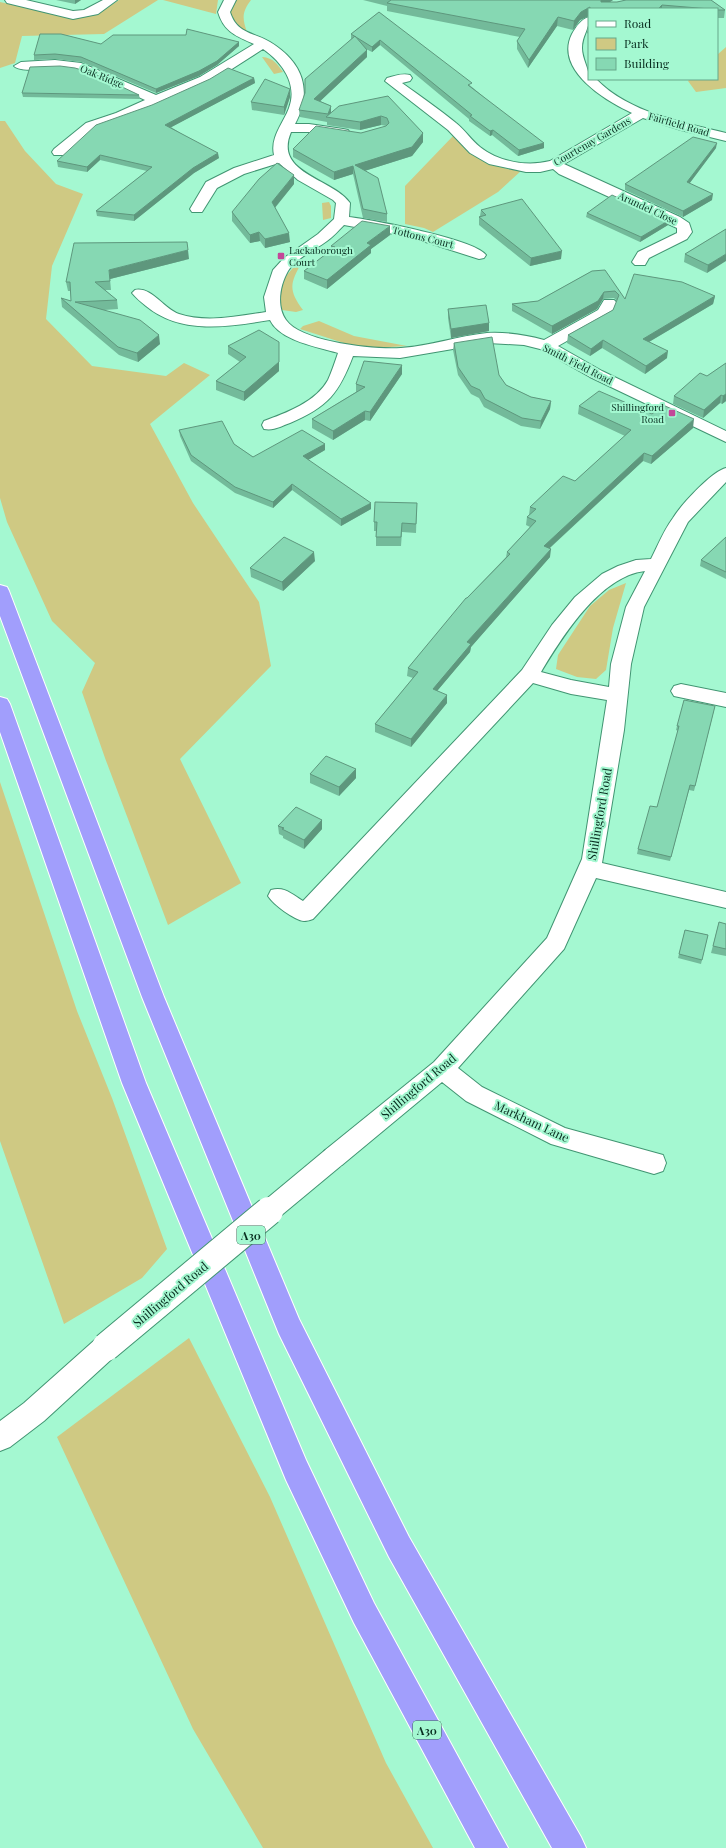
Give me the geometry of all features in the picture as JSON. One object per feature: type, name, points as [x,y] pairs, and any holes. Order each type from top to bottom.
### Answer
[{"type":"highway","name":"A30","points":[[0,591],[153,997],[288,1325],[399,1547],[570,1848]]},
{"type":"highway","name":"A30","points":[[0,704],[134,1083],[296,1470],[364,1613],[492,1848]]},
{"type":"street","points":[[11,0],[80,15],[92,13],[111,0]]},
{"type":"street","points":[[140,293],[172,316],[192,320],[225,321],[275,315],[272,307],[272,297],[280,270],[289,261],[323,237],[341,220],[344,203],[338,197],[290,167],[282,157],[280,146],[282,136],[296,107],[296,80],[276,53],[263,44],[237,33],[228,26],[224,12],[230,0]]},
{"type":"street","name":"Fairfield Road","points":[[588,22],[574,41],[577,60],[588,77]]},
{"type":"street","points":[[59,152],[78,134],[91,126],[102,121],[122,116],[205,80],[263,44]]},
{"type":"street","name":"Oak Ridge","points":[[21,66],[60,64],[81,67],[156,100]]},
{"type":"street","name":"Courtenay Gardens","points":[[405,78],[392,81],[453,127],[475,150],[494,161],[509,166],[531,168],[555,164],[642,113]]},
{"type":"street","name":"Fairfield Road","points":[[590,80],[595,87],[642,113],[726,137]]},
{"type":"street","points":[[287,128],[310,128],[355,135]]},
{"type":"street","points":[[197,209],[211,185],[238,171],[282,157]]},
{"type":"street","name":"Arundel Close","points":[[555,164],[564,171],[675,220],[684,226],[685,232],[682,236],[643,255],[640,262]]},
{"type":"street","name":"Tottons Court","points":[[341,220],[377,225],[432,237],[450,242],[478,255]]},
{"type":"street","points":[[546,346],[605,313],[609,302]]},
{"type":"street","name":"Smith Field Road","points":[[275,315],[279,324],[296,335],[347,351],[400,353],[443,344],[503,337],[525,340],[546,346],[596,374],[726,437]]},
{"type":"street","points":[[270,425],[302,413],[323,397],[335,380],[347,351]]},
{"type":"street","name":"Shillingford Road","points":[[0,1438],[34,1412],[106,1347],[391,1109],[442,1069],[556,943],[593,860],[614,730],[621,664],[635,607],[680,520],[713,484],[726,473]]},
{"type":"street","points":[[279,896],[305,913],[529,675],[547,647],[593,590],[624,570],[640,565],[657,564]]},
{"type":"street","points":[[529,675],[571,687],[617,695]]},
{"type":"street","points":[[681,691],[726,700]]},
{"type":"street","points":[[589,868],[726,900]]},
{"type":"street","name":"Markham Lane","points":[[442,1069],[474,1094],[560,1137],[654,1163]]},
{"type":"green space","points":[[119,0],[158,0],[104,34],[22,36],[15,63],[0,68],[0,2],[74,18],[99,13]]},
{"type":"green space","points":[[163,0],[218,0],[216,14]]},
{"type":"green space","points":[[236,0],[251,0],[244,12],[244,23],[247,32],[237,26],[230,14],[231,7]]},
{"type":"green space","points":[[726,47],[726,88],[696,92],[688,81],[689,80],[718,80],[718,54]]},
{"type":"green space","points":[[262,57],[272,60],[283,72],[274,74]]},
{"type":"green space","points":[[0,121],[5,121],[25,151],[56,184],[83,194],[52,266],[46,319],[92,366],[166,376],[184,363],[210,375],[150,424],[193,503],[259,602],[271,666],[180,759],[241,883],[168,925],[105,758],[82,692],[95,663],[52,621],[7,522],[0,498]]},
{"type":"green space","points":[[453,136],[484,160],[511,170],[521,171],[498,192],[433,232],[424,228],[405,224],[405,186]]},
{"type":"green space","points":[[329,202],[331,206],[331,218],[323,220],[322,203]]},
{"type":"green space","points":[[298,262],[302,262],[292,286],[295,297],[303,310],[296,312],[282,310],[280,288],[284,279]]},
{"type":"green space","points":[[319,321],[354,336],[407,346],[374,348],[350,345],[300,329],[303,326]]},
{"type":"green space","points":[[626,583],[613,628],[606,670],[596,679],[577,677],[556,669],[558,655],[590,606],[609,590]]},
{"type":"green space","points":[[0,782],[77,1011],[112,1098],[167,1249],[142,1278],[64,1324],[0,1141]]},
{"type":"green space","points":[[189,1338],[270,1497],[386,1763],[433,1848],[263,1848],[193,1729],[57,1437]]},
{"type":"building","points":[[391,0],[601,0],[601,2],[617,2],[626,0],[711,0],[725,10],[718,10],[718,8],[662,5],[659,8],[590,7],[581,12],[574,21],[558,17],[529,60],[517,41],[525,29],[387,3]]},
{"type":"building","points":[[379,12],[472,83],[468,85],[544,143],[519,150],[493,130],[490,131],[470,116],[472,115],[380,40],[372,47],[351,34]]},
{"type":"building","points":[[187,29],[239,42],[217,61],[199,71],[156,89],[81,57],[55,54],[34,55],[40,34],[61,34],[101,44],[113,35],[186,35]]},
{"type":"building","points":[[355,36],[367,50],[314,99],[331,106],[328,114],[299,110],[305,93],[305,79]]},
{"type":"building","points":[[60,66],[75,68],[95,74],[139,95],[22,93],[30,67]]},
{"type":"building","points":[[228,68],[254,78],[165,125],[218,153],[193,168],[134,215],[96,211],[152,167],[100,155],[87,167],[57,161],[96,125],[152,105],[210,79]]},
{"type":"building","points":[[265,79],[290,89],[284,107],[251,102]]},
{"type":"building","points":[[388,96],[423,133],[412,147],[355,165],[378,178],[387,214],[363,209],[353,166],[334,172],[293,149],[316,126],[361,133],[386,126],[389,123],[387,118],[381,116],[360,122],[326,117],[339,106]]},
{"type":"building","points":[[693,137],[717,143],[687,182],[713,194],[683,211],[625,184]]},
{"type":"building","points":[[277,163],[294,175],[272,202],[289,233],[265,239],[259,232],[250,235],[232,212],[259,179]]},
{"type":"building","points":[[612,195],[668,221],[641,237],[587,213]]},
{"type":"building","points":[[522,199],[562,251],[531,258],[479,217],[486,215],[481,210]]},
{"type":"building","points":[[362,221],[390,226],[367,243],[371,245],[327,280],[304,271],[335,247],[331,246]]},
{"type":"building","points":[[726,229],[726,254],[708,265],[685,254]]},
{"type":"building","points":[[187,242],[188,250],[109,270],[110,281],[95,282],[117,300],[75,302],[140,320],[159,335],[137,353],[118,347],[61,298],[71,301],[70,282],[66,282],[74,243]]},
{"type":"building","points":[[605,270],[625,299],[634,274],[682,282],[715,296],[643,339],[668,351],[646,366],[603,340],[591,349],[568,335],[613,310],[619,295],[615,291],[604,292],[598,301],[552,326],[512,304],[538,301],[592,271]]},
{"type":"building","points":[[486,305],[489,323],[451,329],[448,309]]},
{"type":"building","points":[[259,330],[279,342],[279,362],[244,392],[216,381],[246,357],[228,346]]},
{"type":"building","points":[[492,337],[499,375],[506,385],[531,397],[551,401],[541,421],[522,418],[485,399],[480,390],[471,386],[458,367],[454,343]]},
{"type":"building","points":[[364,361],[402,365],[370,412],[365,411],[333,431],[312,419],[365,387],[356,384]]},
{"type":"building","points":[[726,363],[726,394],[723,396],[721,395],[704,410],[674,396],[700,373],[707,376]]},
{"type":"building","points":[[599,391],[652,414],[663,405],[694,419],[652,456],[644,453],[544,546],[551,549],[467,642],[471,644],[433,689],[447,695],[411,739],[375,724],[418,672],[408,668],[466,598],[510,554],[507,552],[536,521],[527,517],[536,509],[530,507],[563,476],[575,481],[631,430],[579,406]]},
{"type":"building","points":[[222,421],[234,444],[253,457],[302,430],[325,444],[303,456],[371,503],[341,519],[292,484],[273,502],[235,487],[191,455],[179,430]]},
{"type":"building","points":[[375,502],[417,503],[416,524],[402,523],[401,537],[376,537],[377,522],[374,522]]},
{"type":"building","points":[[284,537],[314,552],[282,582],[250,568]]},
{"type":"building","points":[[726,537],[726,572],[701,560]]},
{"type":"building","points":[[684,700],[715,706],[695,786],[690,785],[671,857],[638,849],[650,806],[657,807],[679,726],[677,726]]},
{"type":"building","points":[[326,756],[356,769],[339,787],[310,774]]},
{"type":"building","points":[[296,807],[322,820],[304,840],[278,826]]},
{"type":"building","points":[[719,922],[726,924],[726,949],[713,946]]},
{"type":"building","points":[[685,930],[708,935],[702,960],[679,954]]},
{"type":"place","name":"Lackaborough Court","points":[[281,256]]},
{"type":"place","name":"Shillingford Road","points":[[672,413]]}]
